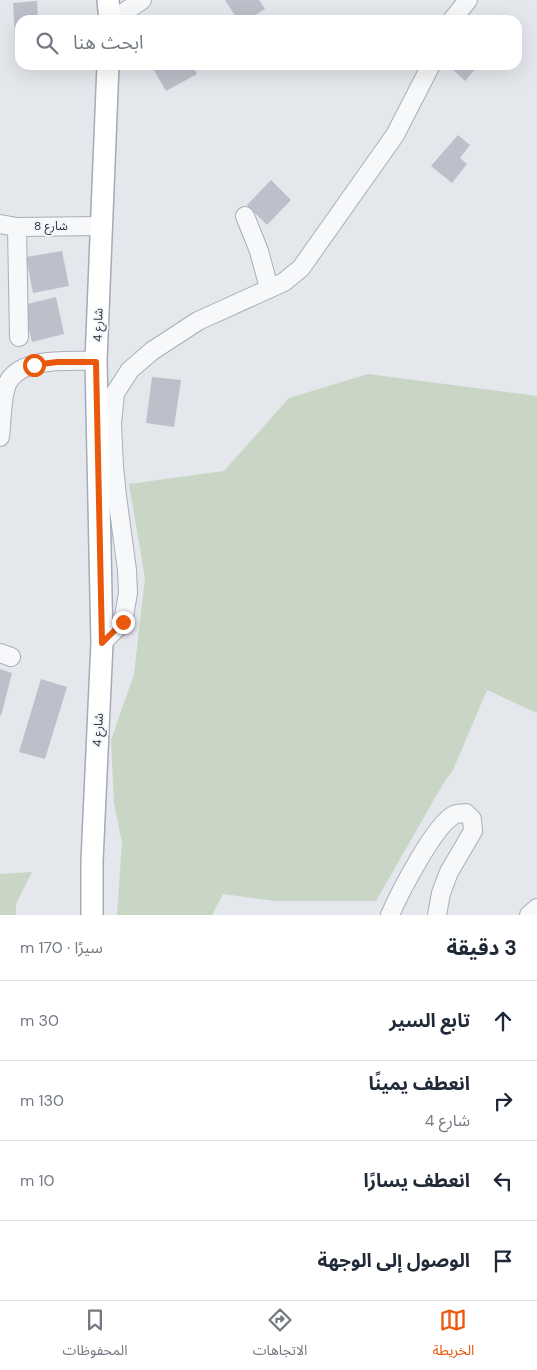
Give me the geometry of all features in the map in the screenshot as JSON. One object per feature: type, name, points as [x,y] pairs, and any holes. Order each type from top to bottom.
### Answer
[{"type":"main road","points":[[108,0],[110,15]]},
{"type":"main road","name":"شارع 4","points":[[92,915],[92,861],[102,643],[96,362],[108,70]]},
{"type":"street","points":[[119,15],[142,0]]},
{"type":"street","points":[[456,15],[468,0]]},
{"type":"street","points":[[102,643],[123,622],[128,593],[128,570],[114,467],[112,424],[115,393],[130,370],[152,351],[198,321],[284,282],[301,268],[395,135],[428,70]]},
{"type":"street","points":[[245,216],[259,250],[269,288]]},
{"type":"street","points":[[8,225],[19,336]]},
{"type":"street","name":"شارع 8","points":[[8,225],[101,226]]},
{"type":"street","points":[[0,437],[6,388],[10,378],[20,370],[34,365],[57,362],[96,362]]},
{"type":"street","points":[[390,915],[423,853],[455,814],[466,814],[472,819],[472,830],[449,872],[441,893],[437,915]]},
{"type":"street","points":[[529,915],[537,908]]},
{"type":"green space","points":[[368,374],[537,396],[537,713],[487,690],[453,770],[443,784],[376,901],[275,901],[223,894],[212,915],[117,915],[122,843],[114,803],[111,740],[134,674],[145,578],[129,484],[224,471],[289,398]]},
{"type":"green space","points":[[32,872],[16,904],[16,915],[0,915],[0,874]]},
{"type":"building","points":[[225,0],[259,0],[265,9],[256,15],[235,15]]},
{"type":"building","points":[[37,1],[38,15],[15,15],[15,37],[13,3]]},
{"type":"building","points":[[154,70],[195,70],[197,74],[166,91]]},
{"type":"building","points":[[453,70],[475,70],[465,81]]},
{"type":"building","points":[[458,135],[470,145],[460,158],[467,164],[452,183],[431,166]]},
{"type":"building","points":[[271,180],[291,200],[267,225],[247,205]]},
{"type":"building","points":[[62,251],[69,286],[33,293],[26,257]]},
{"type":"building","points":[[56,297],[64,334],[32,342],[23,305]]},
{"type":"building","points":[[152,377],[181,380],[174,427],[146,423]]},
{"type":"building","points":[[0,669],[12,673],[1,716],[0,715]]},
{"type":"building","points":[[41,679],[67,687],[45,759],[19,752]]},
{"type":"route","points":[[34,365],[57,362],[96,362],[102,643],[123,622]]}]
